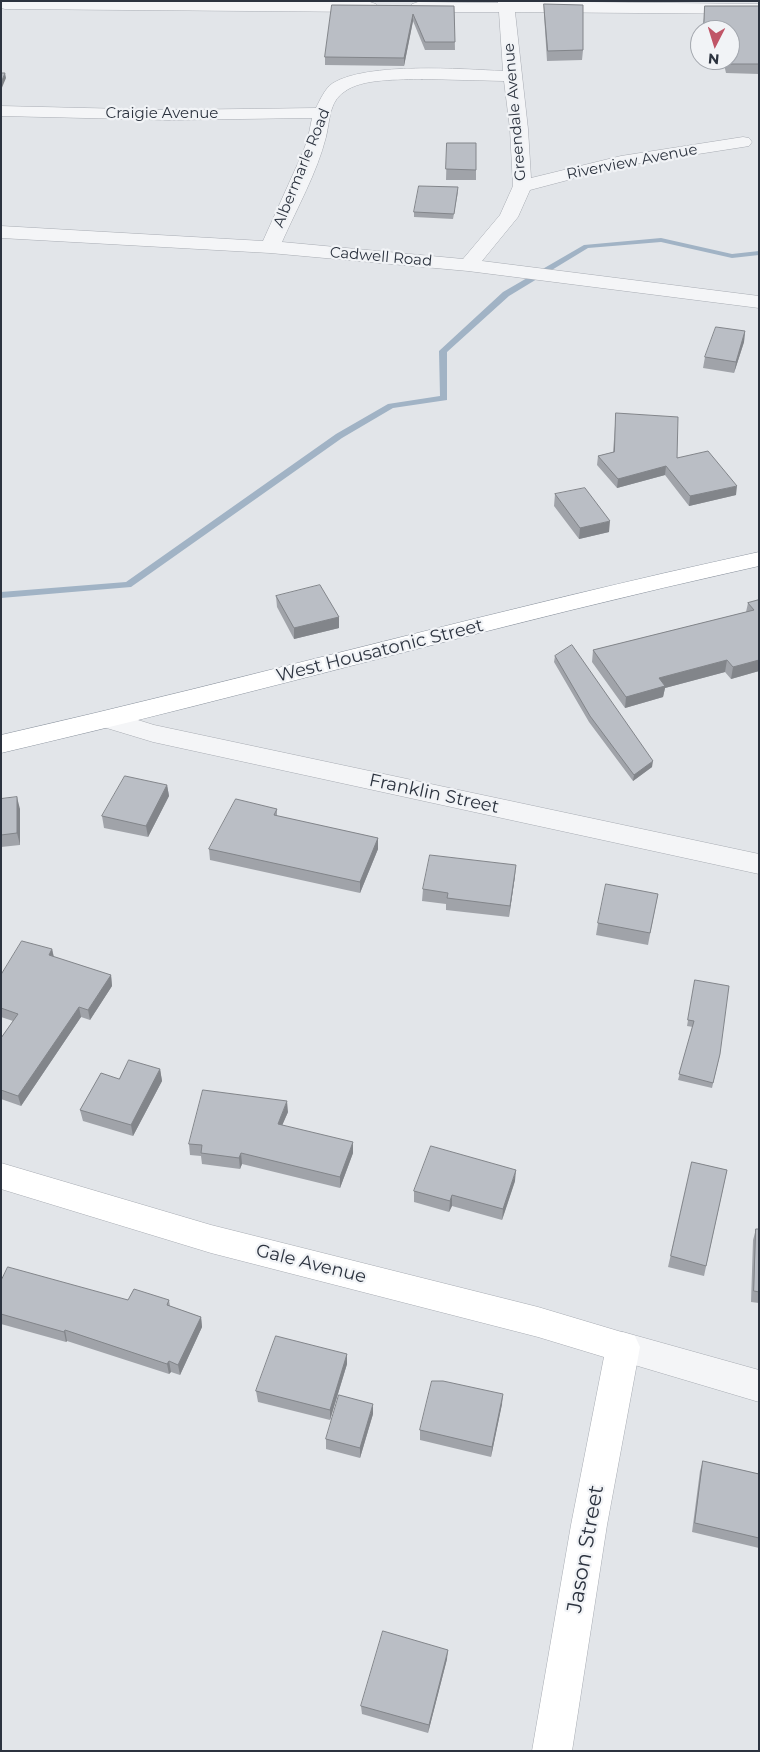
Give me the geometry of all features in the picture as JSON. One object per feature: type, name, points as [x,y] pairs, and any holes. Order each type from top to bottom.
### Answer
[{"type":"main road","name":"West Housatonic Street","points":[[1,744],[109,720],[599,594],[759,559]]},
{"type":"main road","name":"Gale Avenue","points":[[1,1176],[211,1239],[538,1322],[622,1347]]},
{"type":"main road","name":"Jason Street","points":[[552,1751],[589,1525],[622,1347]]},
{"type":"street","points":[[5,4],[393,7],[682,5],[759,9]]},
{"type":"street","name":"Greendale Avenue","points":[[468,265],[509,217],[522,186],[519,129],[506,5]]},
{"type":"street","name":"Albermarle Road","points":[[270,247],[314,145],[322,113],[330,96],[339,87],[354,80],[379,76],[425,74],[512,76]]},
{"type":"street","name":"Craigie Avenue","points":[[1,112],[322,113]]},
{"type":"street","name":"Riverview Avenue","points":[[522,186],[621,161],[743,142]]},
{"type":"street","name":"Cadwell Road","points":[[1,232],[270,247],[468,265],[759,302]]},
{"type":"street","name":"Franklin Street","points":[[109,720],[153,733],[759,864]]},
{"type":"street","points":[[622,1347],[759,1386]]},
{"type":"building","points":[[544,4],[583,5],[583,50],[548,51]]},
{"type":"building","points":[[332,5],[454,6],[455,42],[425,42],[413,14],[404,58],[325,57]]},
{"type":"building","points":[[705,6],[759,6],[759,64],[740,64],[740,20],[704,20]]},
{"type":"building","points":[[1,73],[5,73],[1,83]]},
{"type":"building","points":[[447,143],[476,143],[476,170],[446,169]]},
{"type":"building","points":[[419,186],[458,187],[454,214],[414,212]]},
{"type":"building","points":[[716,327],[745,331],[736,362],[705,357]]},
{"type":"building","points":[[616,413],[678,417],[677,458],[708,451],[737,486],[690,496],[666,466],[618,479],[598,456],[614,452]]},
{"type":"building","points":[[585,488],[610,521],[580,528],[555,494]]},
{"type":"building","points":[[320,585],[339,617],[294,628],[276,596]]},
{"type":"building","points":[[759,600],[759,660],[733,667],[727,660],[659,678],[665,686],[626,697],[593,650],[754,610],[748,603]]},
{"type":"building","points":[[572,645],[653,761],[634,775],[590,716],[555,656]]},
{"type":"building","points":[[125,776],[167,785],[146,826],[102,816]]},
{"type":"building","points":[[17,797],[17,833],[1,835],[1,799]]},
{"type":"building","points":[[236,799],[277,809],[274,815],[378,838],[360,882],[209,849]]},
{"type":"building","points":[[430,855],[516,865],[510,906],[447,898],[448,893],[423,889]]},
{"type":"building","points":[[606,884],[658,894],[650,933],[598,923]]},
{"type":"building","points":[[22,941],[52,949],[49,955],[111,975],[88,1010],[79,1007],[18,1096],[1,1090],[1,1038],[18,1014],[1,1008],[1,975]]},
{"type":"building","points":[[695,980],[729,986],[720,1054],[713,1083],[679,1074],[694,1021],[688,1020]]},
{"type":"building","points":[[129,1060],[160,1069],[131,1125],[80,1110],[101,1073],[119,1079]]},
{"type":"building","points":[[203,1090],[287,1101],[278,1124],[353,1142],[340,1177],[241,1153],[239,1158],[201,1153],[202,1145],[189,1144]]},
{"type":"building","points":[[431,1146],[516,1170],[503,1209],[452,1195],[450,1201],[414,1191]]},
{"type":"building","points":[[692,1162],[727,1170],[706,1266],[671,1256]]},
{"type":"building","points":[[756,1229],[759,1229],[759,1292],[754,1291]]},
{"type":"building","points":[[8,1267],[128,1300],[134,1289],[169,1300],[167,1305],[201,1317],[178,1365],[169,1361],[167,1364],[65,1330],[64,1332],[1,1314],[1,1281]]},
{"type":"building","points":[[276,1336],[347,1354],[330,1410],[256,1391]]},
{"type":"building","points":[[432,1381],[443,1381],[503,1394],[492,1447],[420,1430]]},
{"type":"building","points":[[339,1395],[373,1404],[360,1448],[326,1439]]},
{"type":"building","points":[[703,1461],[759,1474],[759,1538],[695,1523]]},
{"type":"building","points":[[383,1631],[448,1650],[429,1725],[361,1706]]},
{"type":"waterway","points":[[1,595],[128,585],[339,436],[391,406],[444,398],[443,351],[506,294],[586,246],[661,240],[732,256],[759,253]]}]
